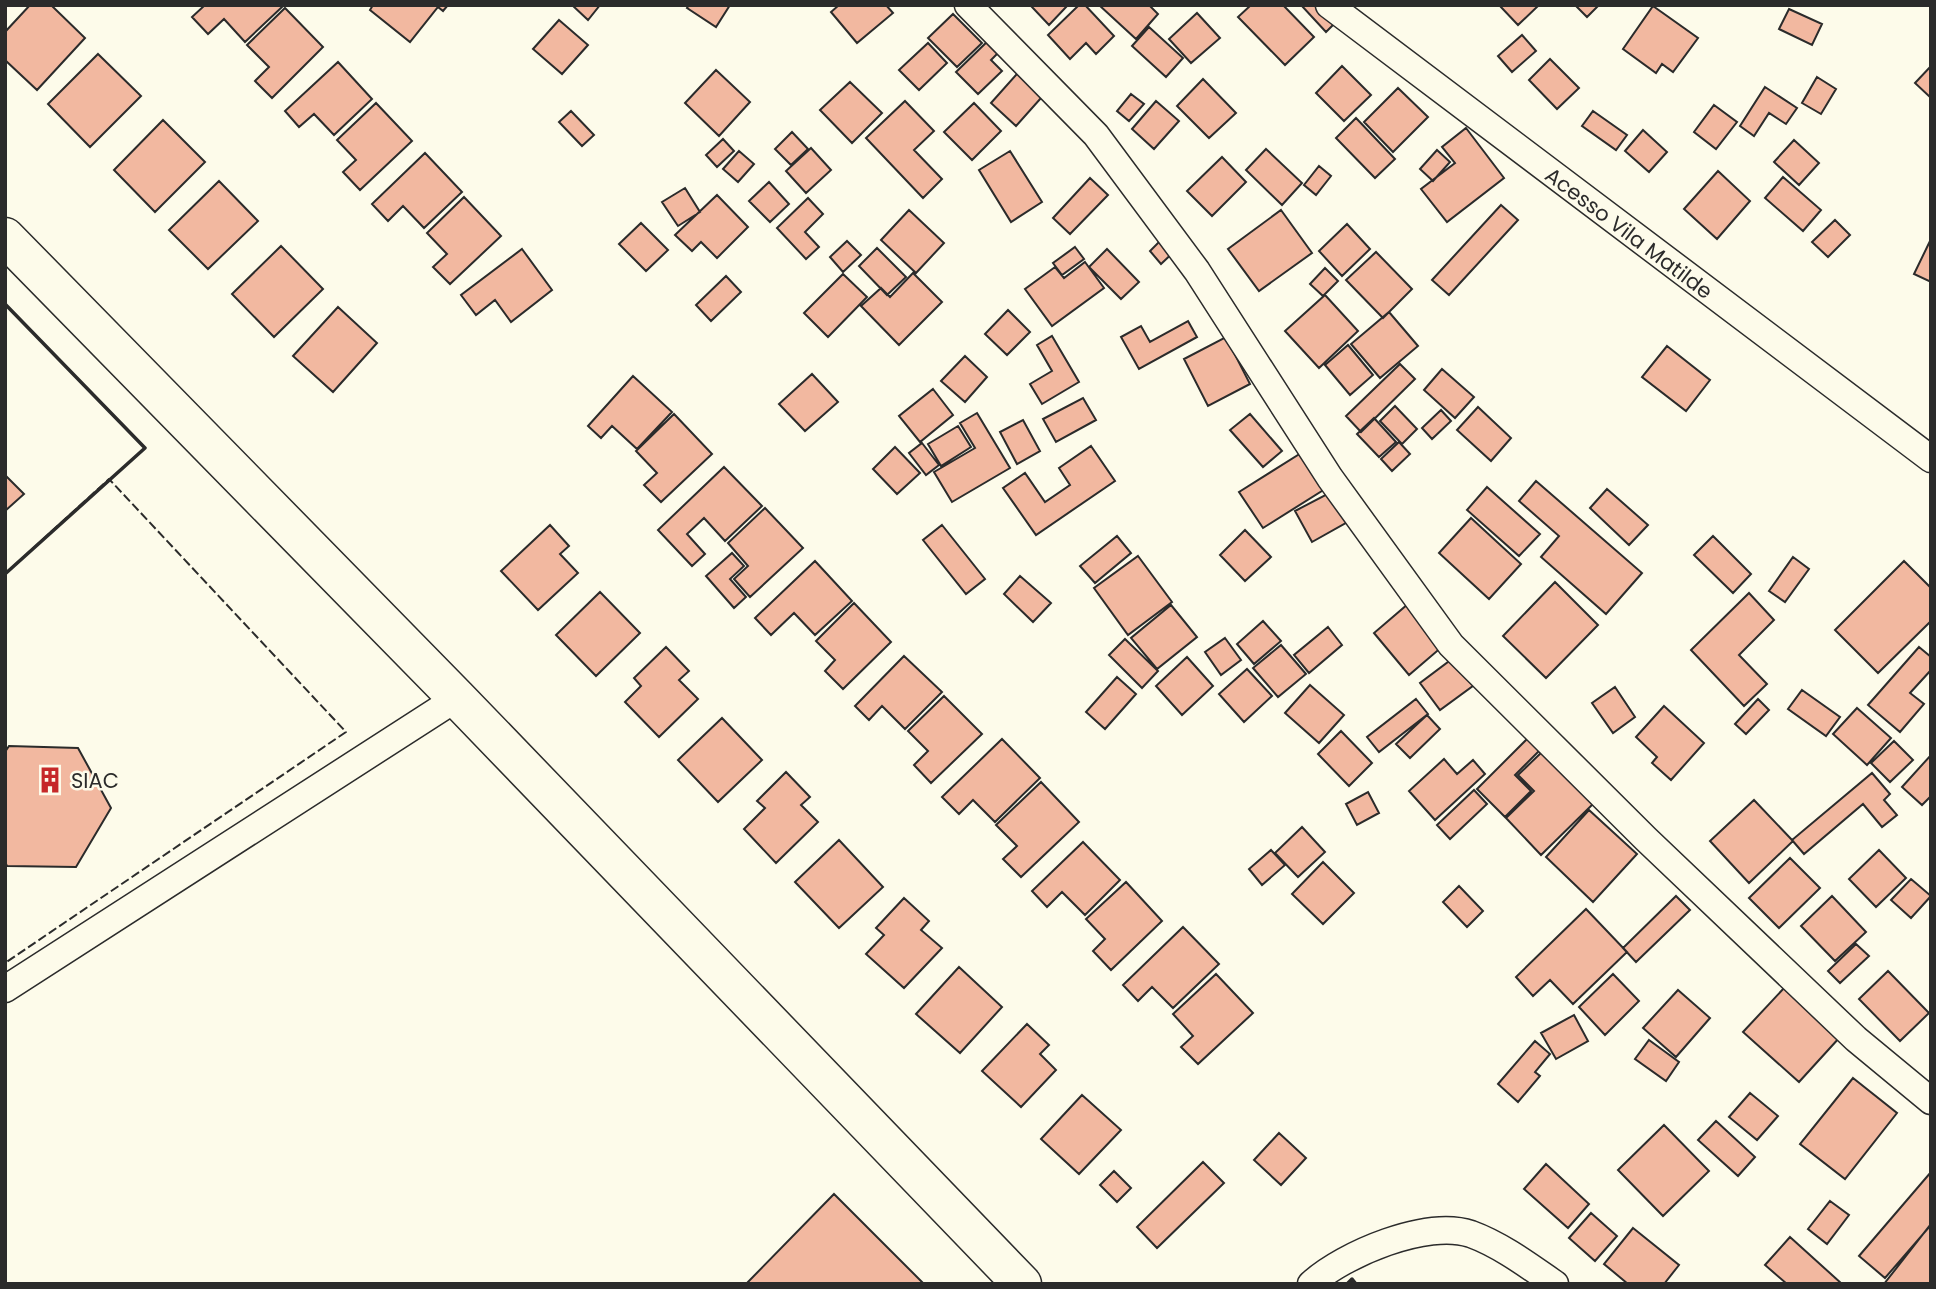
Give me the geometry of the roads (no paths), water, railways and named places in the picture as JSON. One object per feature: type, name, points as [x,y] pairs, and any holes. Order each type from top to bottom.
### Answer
[{"type":"main road","points":[[5,237],[457,698],[1022,1284]]},
{"type":"street","points":[[968,5],[1096,135],[1197,271],[1330,478],[1451,645],[1656,848],[1856,1039],[1931,1101]]},
{"type":"street","name":"Acesso Vila Matilde","points":[[1329,5],[1931,459]]},
{"type":"street","points":[[5,989],[457,698]]},
{"type":"street","points":[[1311,1284],[1321,1275],[1372,1247],[1429,1230],[1470,1234],[1514,1256],[1555,1284]]},
{"type":"place","name":"SIAC","points":[[50,780]]}]
